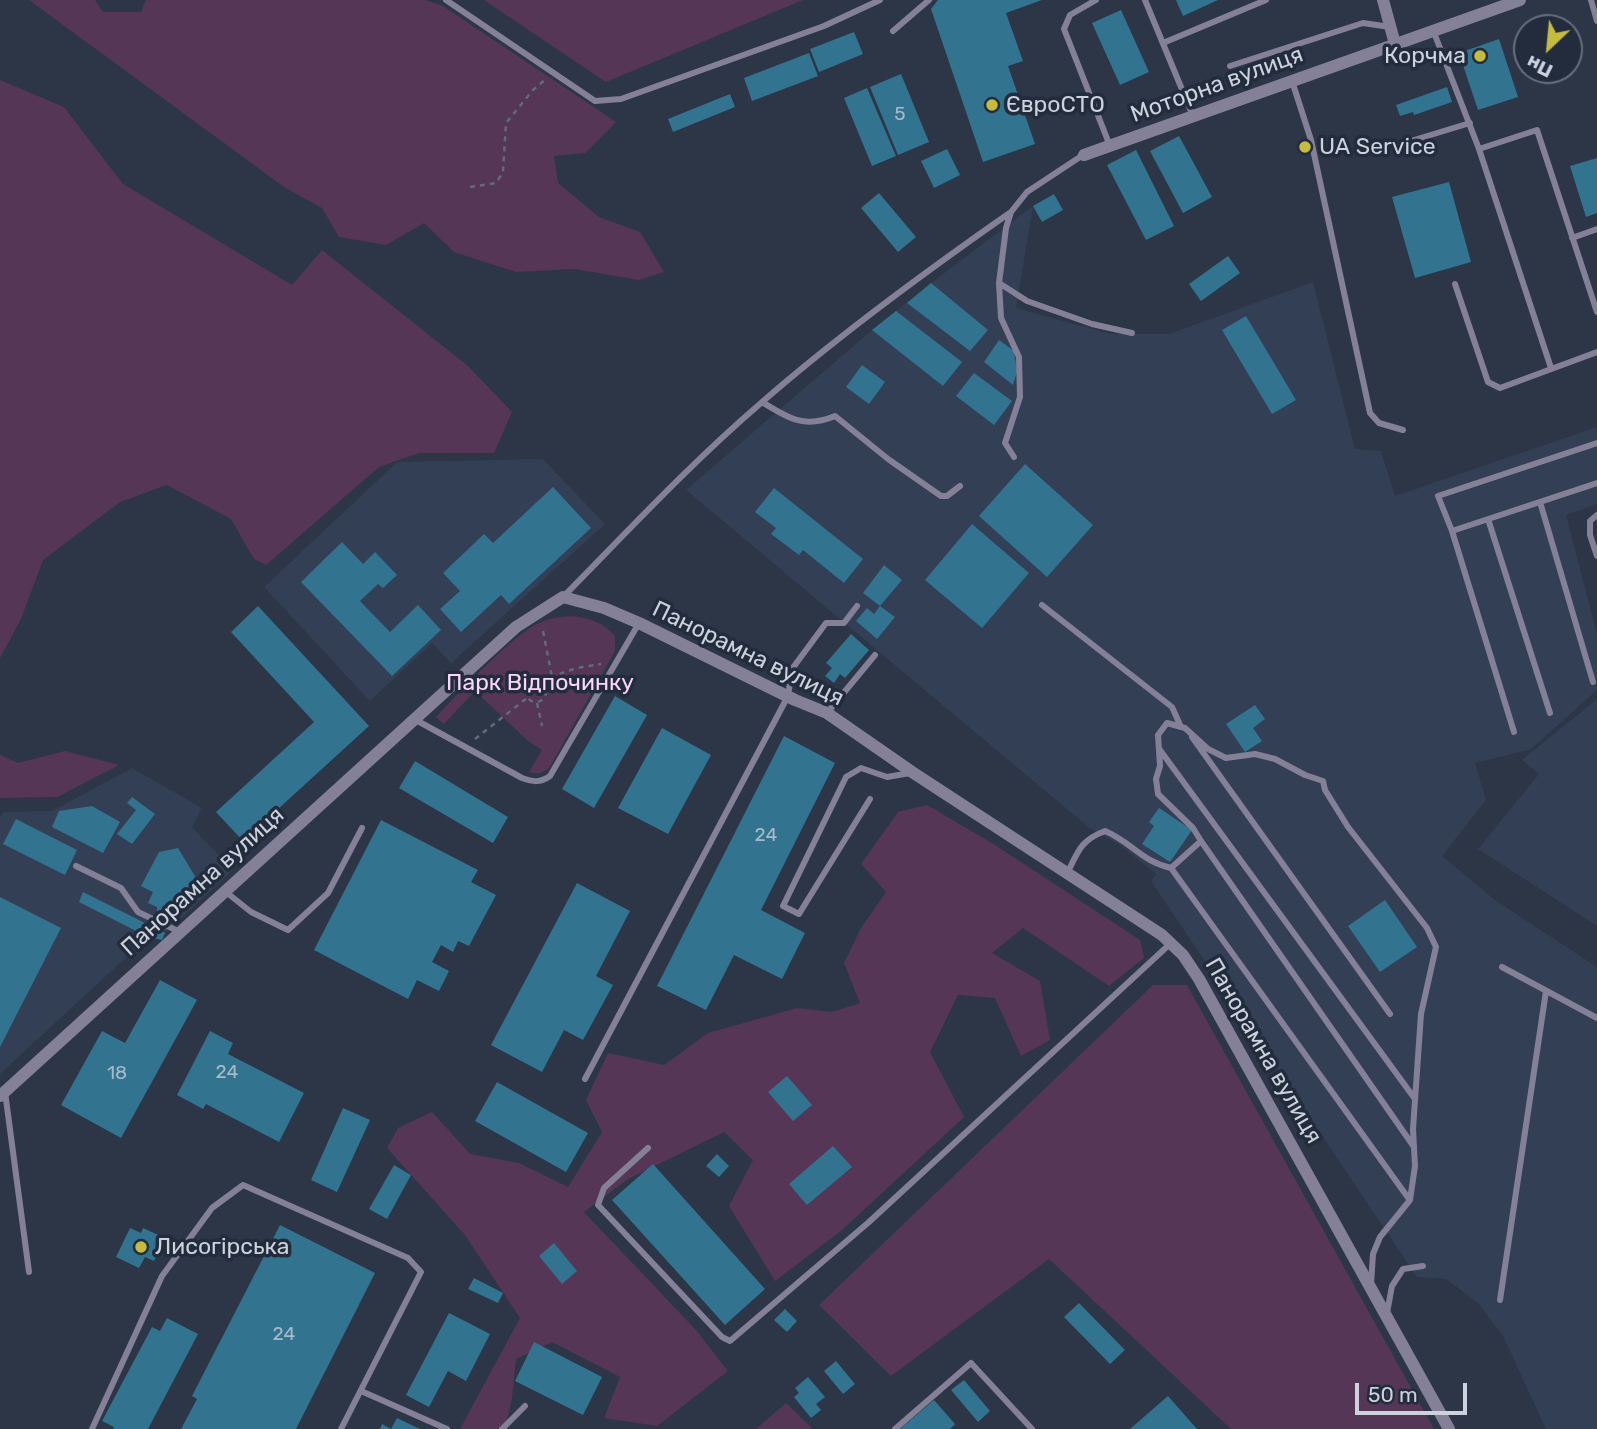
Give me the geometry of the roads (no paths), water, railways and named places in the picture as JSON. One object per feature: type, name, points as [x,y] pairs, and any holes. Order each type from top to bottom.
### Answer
[{"type":"street","points":[[1383,0],[1395,44]]},
{"type":"street","name":"Моторна вулиця","points":[[1084,155],[1520,0]]},
{"type":"street","name":"Панорамна вулиця","points":[[3,1094],[516,626],[563,597],[604,608],[639,623],[827,713],[1171,943],[1183,955],[1199,979],[1449,1429]]},
{"type":"lane","points":[[446,0],[595,101],[621,99],[824,26],[880,0]]},
{"type":"lane","points":[[893,32],[929,0]]},
{"type":"lane","points":[[1096,0],[1070,15],[1063,29],[1110,146]]},
{"type":"lane","points":[[1145,0],[1194,116]]},
{"type":"lane","points":[[1163,43],[1266,0]]},
{"type":"lane","points":[[1591,0],[1597,20]]},
{"type":"lane","points":[[1230,66],[1363,23],[1390,27]]},
{"type":"lane","points":[[1433,30],[1470,123],[1551,368]]},
{"type":"lane","points":[[1292,80],[1311,140],[1370,413],[1379,423],[1403,430]]},
{"type":"lane","points":[[1401,144],[1470,123]]},
{"type":"lane","points":[[1479,149],[1537,130],[1597,312]]},
{"type":"lane","name":"Моторна вулиця","points":[[563,597],[685,472],[762,402],[916,279],[1011,212],[1027,192],[1084,155]]},
{"type":"lane","points":[[1011,212],[1006,228],[999,283],[1001,318],[1019,357],[1020,397],[1005,443],[1014,457]]},
{"type":"lane","points":[[1572,237],[1597,229]]},
{"type":"lane","points":[[999,283],[1027,301],[1092,324],[1132,333]]},
{"type":"lane","points":[[1455,284],[1488,382],[1500,388],[1597,352]]},
{"type":"lane","points":[[762,402],[790,419],[821,422],[835,416],[888,459],[941,496],[947,496],[960,486]]},
{"type":"lane","points":[[1514,732],[1438,496],[1597,443]]},
{"type":"lane","points":[[1451,531],[1597,483]]},
{"type":"lane","points":[[1540,502],[1593,682]]},
{"type":"lane","points":[[1597,515],[1590,521],[1589,528],[1597,556]]},
{"type":"lane","points":[[1488,519],[1550,713]]},
{"type":"lane","points":[[1042,605],[1172,707],[1183,727],[1390,1014]]},
{"type":"lane","points":[[585,1079],[788,696],[792,669],[826,622],[845,623],[857,606]]},
{"type":"lane","points":[[414,719],[522,778],[538,782],[544,780],[550,776],[639,623]]},
{"type":"lane","points":[[827,713],[875,654]]},
{"type":"lane","points":[[1371,1286],[1373,1254],[1380,1237],[1410,1200],[1415,1149],[1413,1129],[1421,1014],[1436,947],[1427,928],[1348,827],[1325,790],[1323,781],[1255,754],[1226,758],[1208,749],[1183,727],[1167,723],[1158,735],[1158,794],[1193,828],[1415,1149]]},
{"type":"lane","points":[[1159,748],[1415,1099]]},
{"type":"lane","points":[[870,799],[799,914],[783,906],[846,777],[861,768],[887,777],[912,772]]},
{"type":"lane","points":[[225,891],[251,912],[288,930],[328,893],[362,828]]},
{"type":"lane","points":[[1067,874],[1089,837],[1105,831],[1122,838],[1152,863],[1171,868],[1410,1200]]},
{"type":"lane","points":[[1171,868],[1201,841]]},
{"type":"lane","points":[[76,866],[121,888],[138,912],[180,932]]},
{"type":"lane","points":[[648,1148],[604,1188],[598,1205],[722,1337],[730,1341],[869,1222],[1171,943]]},
{"type":"lane","points":[[1502,967],[1597,1018]]},
{"type":"lane","points":[[1500,1300],[1546,991]]},
{"type":"lane","points":[[3,1094],[29,1272]]},
{"type":"lane","points":[[92,1429],[162,1276],[212,1208],[243,1185],[408,1258],[421,1272],[341,1429]]},
{"type":"lane","points":[[1386,1314],[1392,1286],[1403,1269],[1423,1266]]},
{"type":"lane","points":[[895,1429],[971,1363],[1032,1429]]},
{"type":"lane","points":[[361,1391],[447,1429]]},
{"type":"lane","points":[[502,1429],[525,1406]]},
{"type":"place","name":"Корчма","points":[[1480,56]]},
{"type":"place","name":"ЄвроСТО","points":[[992,105]]},
{"type":"place","name":"UA Service","points":[[1305,147]]},
{"type":"place","name":"Лисогірська","points":[[141,1247]]},
{"type":"park label","name":"Парк Відпочинку","points":[[540,683]]}]
